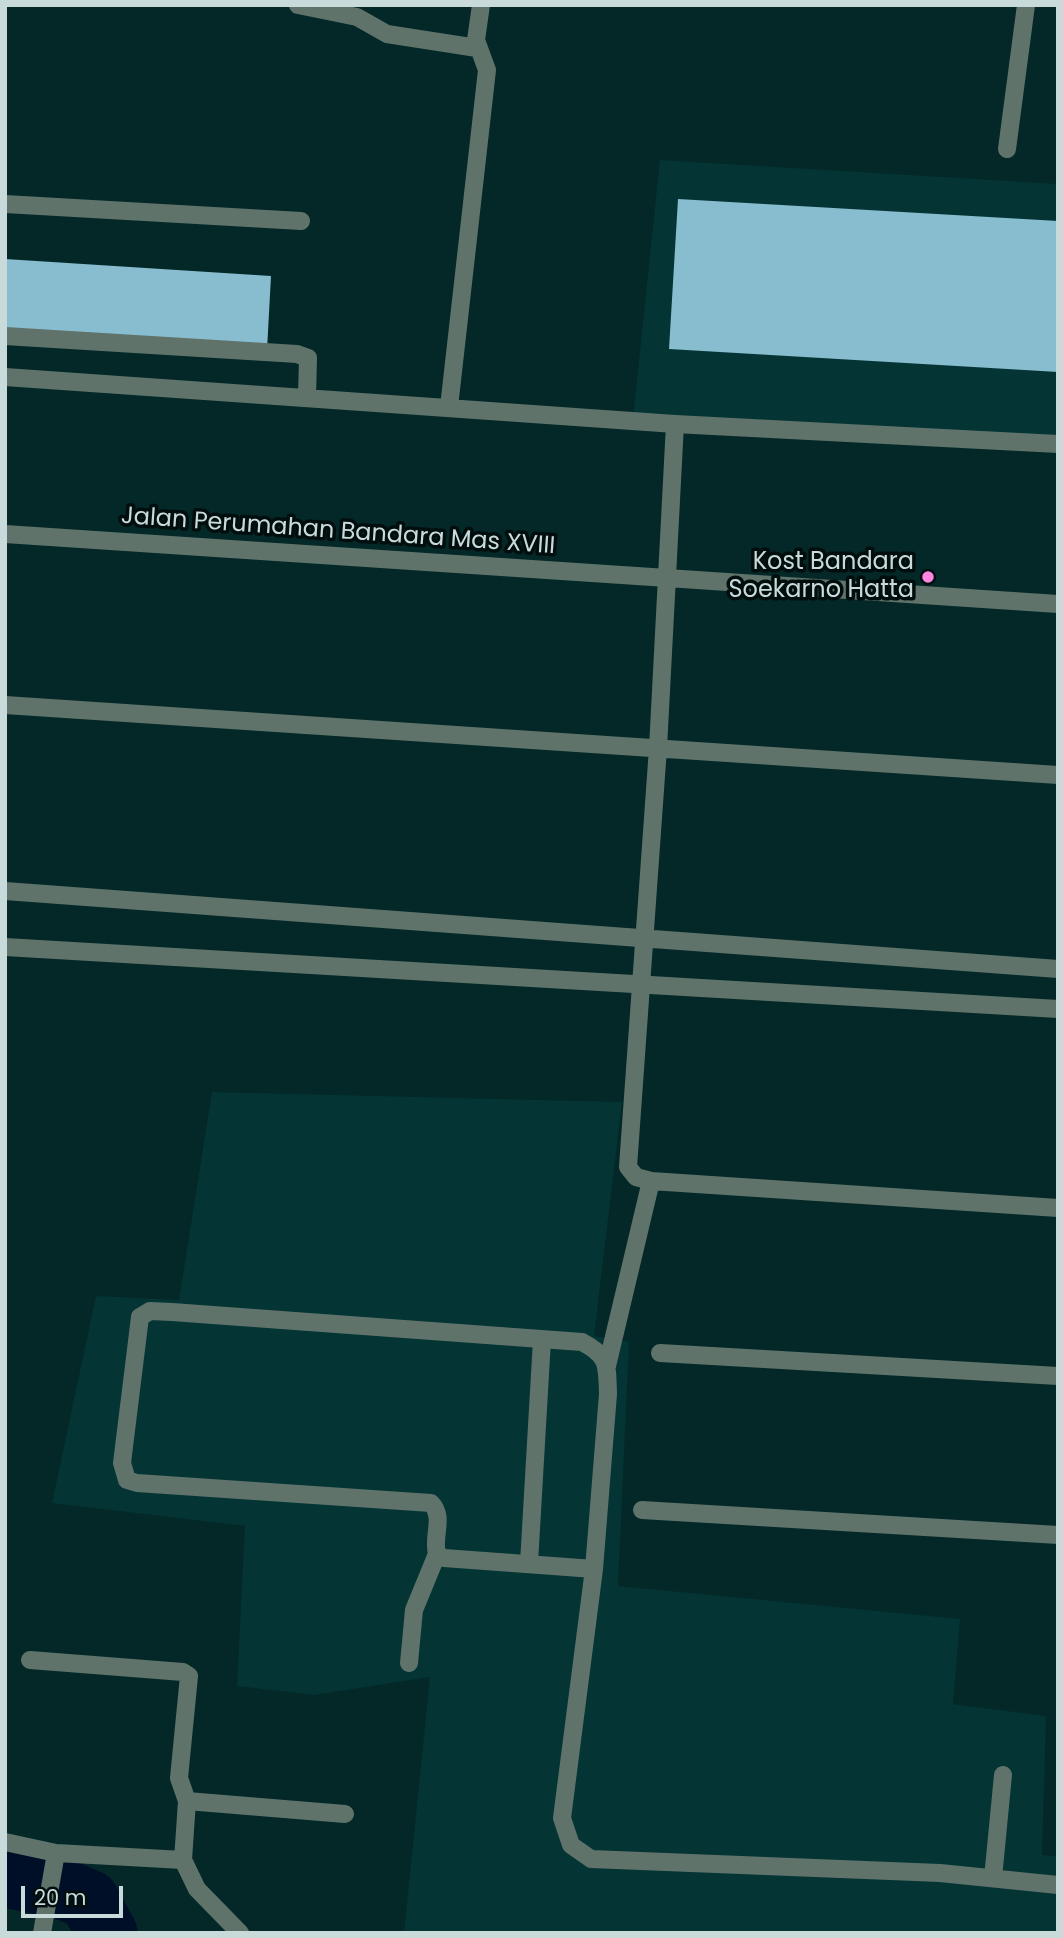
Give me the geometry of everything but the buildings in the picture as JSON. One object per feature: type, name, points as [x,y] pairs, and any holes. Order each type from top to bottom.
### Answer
[{"type":"street","points":[[298,5],[357,17],[387,34],[477,48]]},
{"type":"street","points":[[449,407],[487,70],[477,48],[481,5]]},
{"type":"street","points":[[1007,149],[1026,5]]},
{"type":"street","points":[[5,204],[301,221]]},
{"type":"street","points":[[5,336],[297,354],[308,358],[307,397]]},
{"type":"street","points":[[5,377],[675,424],[1058,444]]},
{"type":"street","points":[[675,424],[658,748],[628,1167],[636,1177],[651,1181],[1058,1208]]},
{"type":"street","name":"Jalan Perumahan Bandara Mas XVIII","points":[[5,534],[1058,604]]},
{"type":"street","points":[[5,705],[1058,775]]},
{"type":"street","points":[[5,891],[1058,969]]},
{"type":"street","points":[[5,947],[1058,1009]]},
{"type":"street","points":[[651,1181],[607,1366],[608,1394],[594,1569],[562,1818],[571,1845],[591,1859],[777,1865],[993,1878],[1058,1885]]},
{"type":"street","points":[[409,1663],[414,1610],[437,1555],[435,1548],[438,1516],[431,1503],[136,1483],[127,1480],[122,1462],[140,1317],[150,1311],[172,1312],[582,1342],[600,1351],[607,1366]]},
{"type":"street","points":[[529,1563],[542,1340]]},
{"type":"street","points":[[660,1353],[1058,1376]]},
{"type":"street","points":[[642,1510],[1058,1535]]},
{"type":"street","points":[[437,1555],[444,1558],[594,1569]]},
{"type":"street","points":[[30,1660],[183,1672],[189,1676],[180,1778],[187,1801],[183,1860],[197,1889],[240,1933]]},
{"type":"street","points":[[993,1878],[1003,1775]]},
{"type":"street","points":[[187,1801],[345,1814]]},
{"type":"street","points":[[5,1842],[56,1853],[183,1860]]},
{"type":"street","points":[[42,1933],[56,1853]]},
{"type":"shaded area","points":[[660,160],[1058,184],[1058,438],[633,418]]},
{"type":"shaded area","points":[[212,1092],[622,1102],[594,1336],[629,1342],[618,1586],[960,1619],[953,1704],[1046,1716],[1042,1855],[1058,1856],[1058,1933],[404,1933],[430,1677],[314,1695],[237,1686],[245,1526],[52,1503],[96,1296],[179,1300]]},
{"type":"waterway","points":[[5,1877],[63,1889],[89,1900],[107,1933]]},
{"type":"place","name":"Kost Bandara Soekarno Hatta","points":[[928,577]]}]
